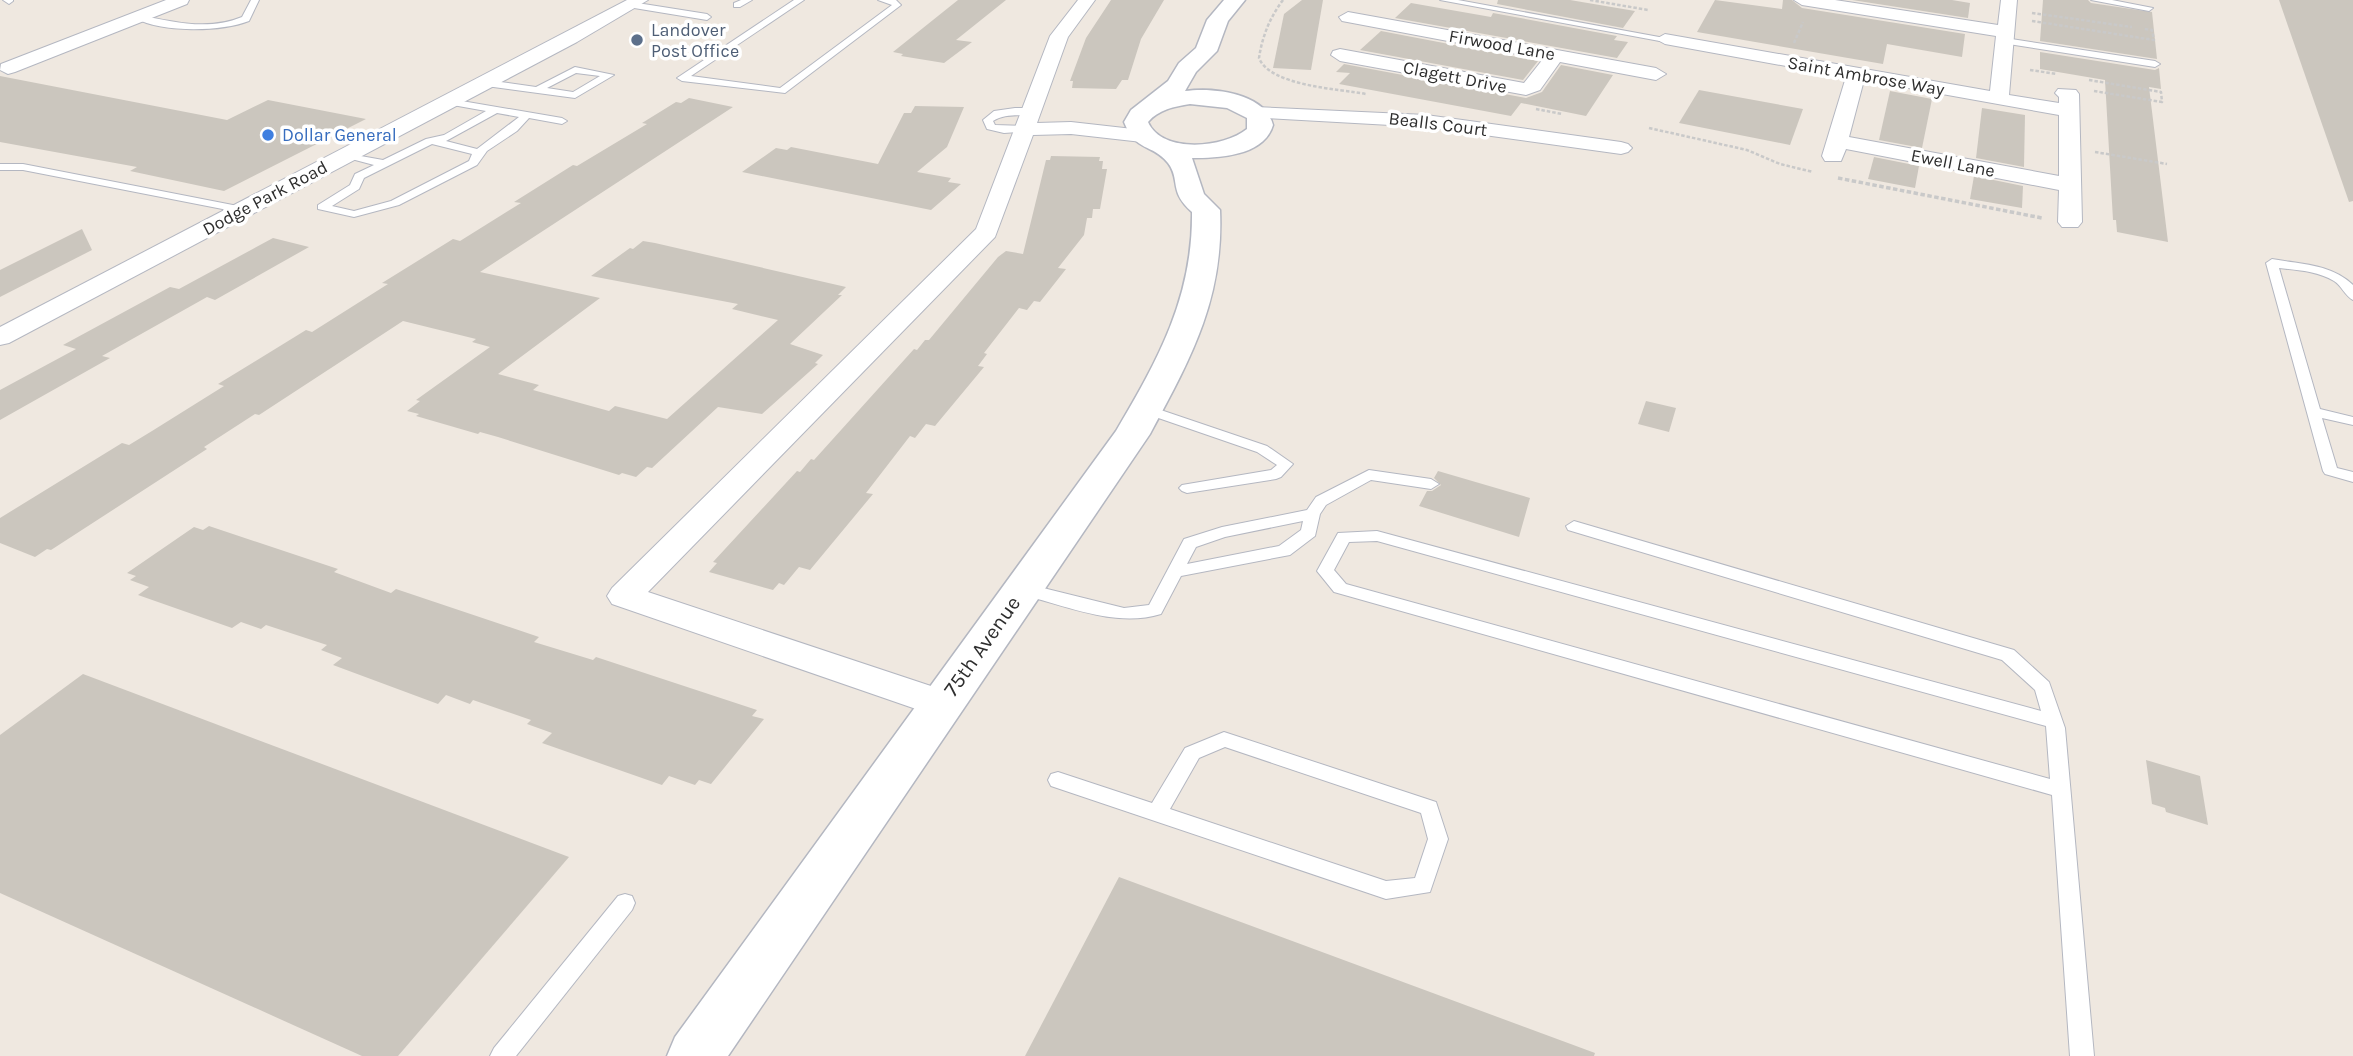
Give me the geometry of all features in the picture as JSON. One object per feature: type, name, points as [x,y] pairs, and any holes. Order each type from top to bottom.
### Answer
[{"type":"street","points":[[9,68],[181,0]]},
{"type":"street","points":[[942,704],[624,596],[987,232],[1059,36],[1087,0]]},
{"type":"street","points":[[1134,109],[1177,85],[1186,68],[1206,51],[1218,20],[1235,0]]},
{"type":"street","points":[[1333,74],[1340,55],[1343,28],[1367,0]]},
{"type":"street","points":[[2000,91],[2009,0]]},
{"type":"street","name":"Dodge Park Road","points":[[0,337],[635,3]]},
{"type":"street","points":[[1803,9],[2006,37]]},
{"type":"street","name":"Firwood Lane","points":[[1349,18],[1657,74]]},
{"type":"street","name":"Saint Ambrose Way","points":[[1665,40],[1856,75],[2000,91],[2068,94],[2069,186]]},
{"type":"street","points":[[1206,51],[1212,61],[1220,89],[1250,131]]},
{"type":"street","name":"Clagett Drive","points":[[1340,55],[1526,89],[1533,86],[1555,55]]},
{"type":"street","name":"Ewell Lane","points":[[1856,75],[1835,149],[2069,186]]},
{"type":"street","points":[[1030,120],[1134,109],[1190,97],[1228,100]]},
{"type":"street","points":[[1134,109],[1137,129],[1142,136]]},
{"type":"street","points":[[1030,120],[1071,128],[1142,136],[1168,148],[1206,151],[1250,131]]},
{"type":"street","name":"Bealls Court","points":[[1250,131],[1319,129],[1403,133],[1616,157]]},
{"type":"street","points":[[1168,148],[1183,164],[1191,197],[1216,190],[1250,131]]},
{"type":"street","points":[[2060,221],[2069,186]]},
{"type":"street","name":"75th Avenue","points":[[695,1056],[1132,434],[1173,359],[1197,302],[1216,190]]},
{"type":"lane","points":[[139,18],[205,28],[220,27],[246,19],[255,0]]},
{"type":"lane","points":[[737,5],[748,0]]},
{"type":"lane","points":[[800,0],[682,78],[782,91],[897,5],[892,1],[882,0]]},
{"type":"lane","points":[[1444,0],[1665,40]]},
{"type":"lane","points":[[2095,0],[2149,8]]},
{"type":"lane","points":[[635,3],[707,17]]},
{"type":"lane","points":[[2006,37],[2155,64]]},
{"type":"lane","points":[[486,83],[537,90],[575,95],[609,75],[575,70],[537,90]]},
{"type":"lane","points":[[450,102],[562,121]]},
{"type":"lane","points":[[495,110],[447,138],[430,141],[359,176],[355,187],[322,207],[354,214],[395,203],[473,163],[477,152],[521,124],[526,115]]},
{"type":"lane","points":[[430,141],[477,152]]},
{"type":"lane","points":[[348,155],[385,164]]},
{"type":"lane","points":[[0,167],[23,167],[243,210]]},
{"type":"lane","points":[[2353,296],[2350,286],[2335,275],[2272,263],[2330,471],[2353,477]]},
{"type":"lane","points":[[1146,409],[1262,449],[1286,464],[1276,474],[1187,488]]},
{"type":"lane","points":[[2312,411],[2353,421]]},
{"type":"lane","points":[[1174,572],[1283,551],[1309,532],[1312,514],[1321,501],[1368,475],[1431,484]]},
{"type":"lane","points":[[1023,589],[1124,614],[1155,610],[1190,543],[1222,532],[1312,514]]},
{"type":"lane","points":[[1574,526],[2008,655],[2043,687],[2053,721],[2061,790],[2082,1056]]},
{"type":"lane","points":[[2053,721],[1377,536],[1344,537],[1325,571],[1340,587],[2061,790]]},
{"type":"lane","points":[[1058,780],[1386,890],[1423,886],[1438,839],[1429,808],[1224,739],[1192,753],[1157,813]]},
{"type":"lane","points":[[502,1056],[625,903]]},
{"type":"path","points":[[1590,0],[1648,10]]},
{"type":"path","points":[[1794,43],[1803,9]]},
{"type":"path","points":[[2032,13],[2152,30],[2154,40],[2032,21]]},
{"type":"path","points":[[2030,70],[2064,76]]},
{"type":"path","points":[[2087,79],[2161,92],[2162,102],[2087,90]]},
{"type":"path","points":[[1649,128],[1747,150],[1780,164],[1822,174]]},
{"type":"path","points":[[2087,150],[2167,164]]},
{"type":"path","points":[[1834,178],[2060,221]]},
{"type":"building","points":[[958,0],[1006,0],[956,40],[972,42],[944,63],[901,56],[903,54],[893,52]]},
{"type":"building","points":[[1111,0],[1164,0],[1141,39],[1128,80],[1122,80],[1116,89],[1072,88],[1073,81],[1070,81],[1086,38]]},
{"type":"building","points":[[1302,0],[1323,0],[1311,70],[1273,68],[1284,14]]},
{"type":"building","points":[[1498,0],[1570,0],[1635,11],[1623,28],[1497,4]]},
{"type":"building","points":[[1715,0],[1782,9],[1783,0],[1792,0],[1802,8],[1965,34],[1962,57],[1887,44],[1883,64],[1697,32]]},
{"type":"building","points":[[1852,0],[1952,0],[1970,3],[1968,18]]},
{"type":"building","points":[[2043,0],[2088,0],[2091,3],[2152,12],[2157,59],[2040,41]]},
{"type":"building","points":[[2279,0],[2353,0],[2353,201],[2349,202]]},
{"type":"building","points":[[1411,3],[1491,17],[1493,13],[1617,36],[1614,40],[1628,42],[1617,58],[1395,18]]},
{"type":"building","points":[[1381,31],[1538,61],[1523,80],[1360,50]]},
{"type":"building","points":[[2040,52],[2155,70],[2159,68],[2161,89],[2149,87],[2168,242],[2117,232],[2116,220],[2113,220],[2105,80],[2040,69]]},
{"type":"building","points":[[1344,64],[1526,98],[1542,92],[1561,65],[1613,75],[1586,116],[1521,103],[1511,116],[1339,84],[1350,73],[1336,72]]},
{"type":"building","points":[[0,76],[227,120],[268,100],[366,119],[224,191],[130,171],[137,167],[0,142]]},
{"type":"building","points":[[1699,90],[1803,109],[1790,145],[1679,123]]},
{"type":"building","points":[[1890,91],[1932,99],[1922,148],[1879,140]]},
{"type":"building","points":[[689,98],[733,107],[480,272],[600,298],[498,374],[539,385],[533,390],[609,411],[615,406],[667,419],[778,320],[732,309],[738,304],[591,276],[643,241],[846,287],[838,295],[842,295],[790,344],[823,355],[815,363],[818,364],[762,414],[718,407],[652,468],[647,467],[636,477],[622,473],[619,475],[498,437],[416,416],[419,414],[407,411],[420,401],[416,400],[490,347],[472,342],[476,339],[403,321],[259,415],[255,414],[204,447],[207,449],[51,550],[47,549],[35,557],[0,543],[0,518],[122,443],[129,445],[152,431],[224,386],[218,384],[306,330],[312,332],[388,284],[382,283],[453,239],[460,241],[521,203],[514,202],[573,165],[577,166],[647,124],[642,123],[676,102],[681,103]]},
{"type":"building","points":[[915,106],[964,107],[947,147],[917,172],[951,178],[948,182],[961,184],[931,210],[742,172],[776,148],[787,150],[791,147],[878,164],[904,113],[911,113]]},
{"type":"building","points":[[1982,108],[2025,115],[2024,167],[1976,158]]},
{"type":"building","points":[[1051,156],[1100,157],[1099,161],[1103,161],[1102,169],[1107,169],[1100,209],[1093,209],[1092,218],[1087,218],[1084,235],[1058,268],[1066,269],[1040,302],[1034,301],[1027,310],[1019,308],[984,353],[987,354],[978,366],[984,367],[935,426],[926,424],[915,438],[910,436],[866,493],[873,494],[810,570],[799,567],[784,585],[779,583],[773,590],[709,572],[717,563],[713,562],[797,471],[800,472],[811,459],[814,460],[914,349],[917,350],[925,340],[929,340],[998,257],[1006,251],[1023,254],[1046,160],[1050,160]]},
{"type":"building","points":[[1874,157],[1919,166],[1915,188],[1868,179]]},
{"type":"building","points":[[1974,176],[2023,186],[2022,208],[1970,199]]},
{"type":"building","points":[[82,229],[92,250],[0,297],[0,270]]},
{"type":"building","points":[[273,238],[309,247],[215,300],[207,297],[102,356],[110,358],[0,420],[0,390],[76,349],[63,345],[170,287],[179,289]]},
{"type":"building","points":[[1646,401],[1676,408],[1669,432],[1638,424]]},
{"type":"building","points":[[1438,471],[1530,498],[1519,537],[1419,506],[1427,491],[1441,485],[1434,478]]},
{"type":"building","points":[[209,526],[338,569],[334,572],[391,593],[396,589],[539,637],[534,642],[593,660],[596,657],[757,710],[752,716],[764,719],[711,784],[699,780],[695,785],[669,776],[662,785],[542,743],[552,733],[527,724],[531,720],[473,700],[470,704],[446,695],[438,704],[333,665],[342,658],[321,650],[327,645],[266,625],[261,629],[241,622],[232,628],[138,595],[149,587],[130,580],[136,576],[127,573],[194,527],[203,530]]},
{"type":"building","points":[[83,674],[569,857],[398,1056],[362,1056],[0,893],[0,735]]},
{"type":"building","points":[[2146,760],[2200,776],[2208,825],[2166,812],[2165,808],[2152,804]]},
{"type":"building","points":[[1119,877],[1595,1053],[1594,1056],[1025,1056]]},
{"type":"place","name":"Landover Post Office","points":[[637,40]]},
{"type":"place","name":"Dollar General","points":[[268,135]]}]
